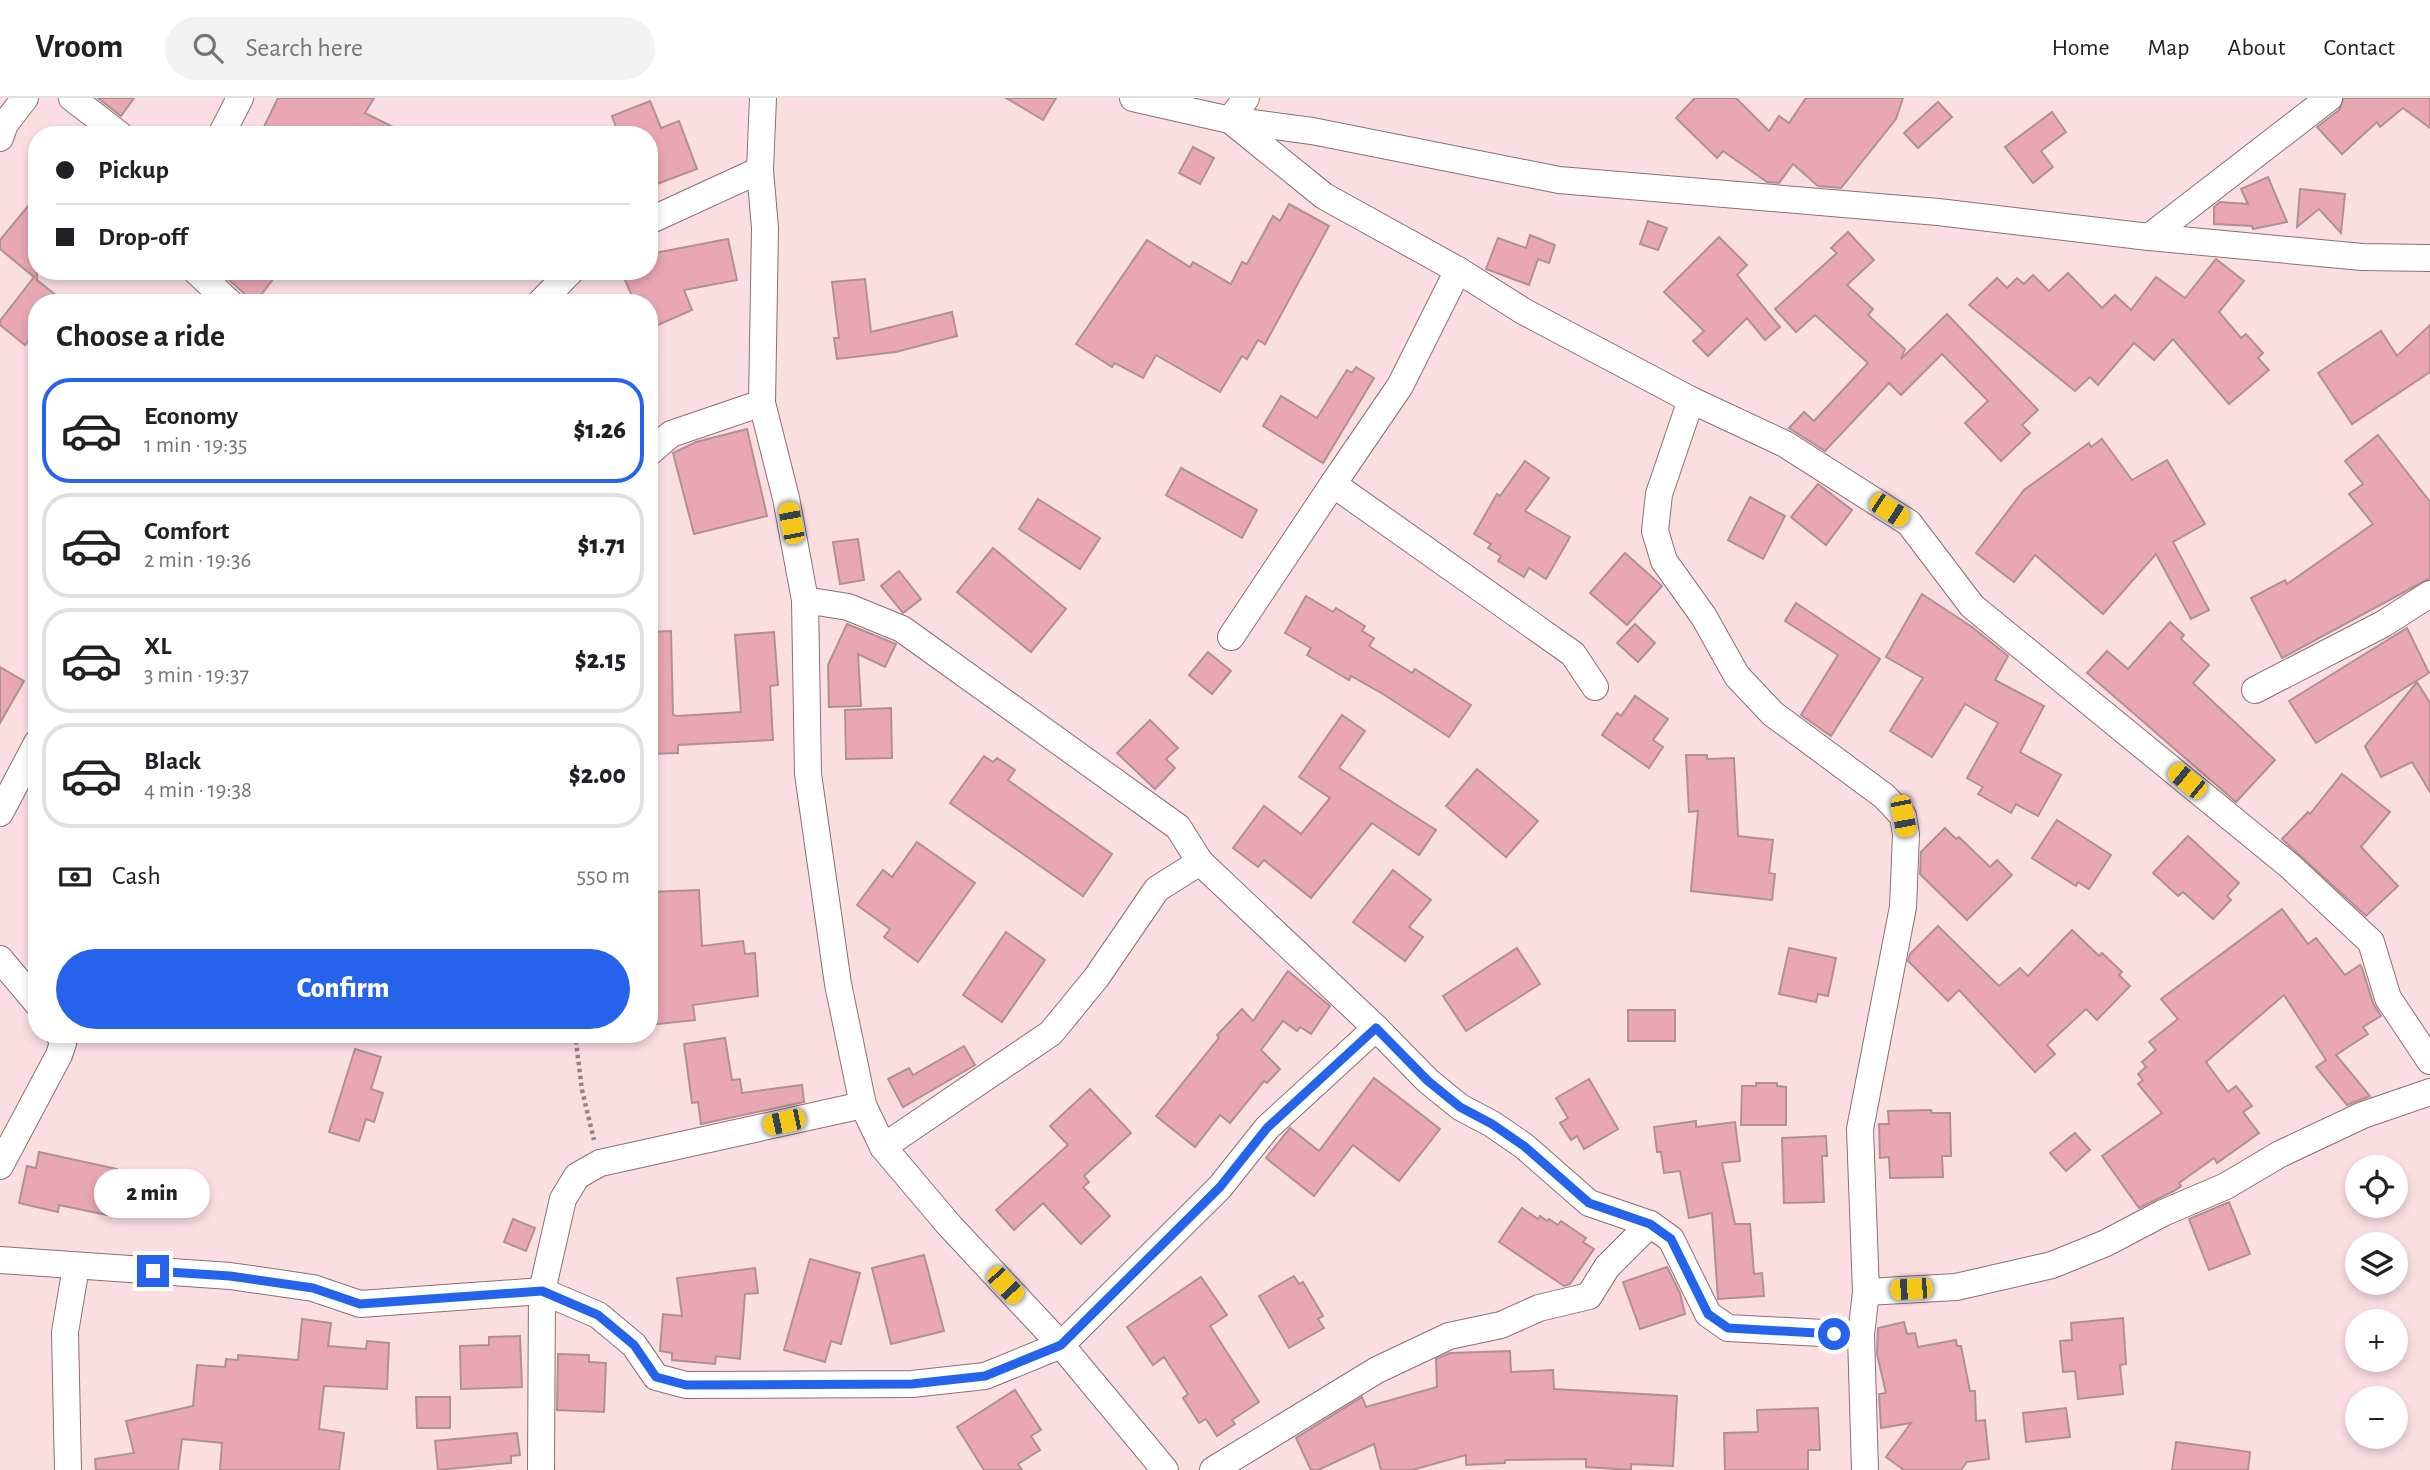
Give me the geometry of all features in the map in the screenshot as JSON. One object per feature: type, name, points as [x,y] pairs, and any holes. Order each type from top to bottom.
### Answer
[{"type":"street","points":[[2,128],[25,98]]},
{"type":"street","points":[[72,98],[108,126]]},
{"type":"street","points":[[226,126],[240,98]]},
{"type":"street","points":[[763,98],[760,170],[765,228],[762,403],[786,498],[805,600],[808,774],[838,984],[863,1105],[883,1147],[949,1225],[1061,1345],[1165,1470]]},
{"type":"street","points":[[1133,98],[1230,121],[1312,131],[1559,180],[1938,212],[2149,237],[2362,257],[2430,258]]},
{"type":"street","points":[[1230,121],[1246,98]]},
{"type":"street","points":[[2149,237],[2329,98]]},
{"type":"street","points":[[1230,121],[1324,196],[1458,270],[1523,311],[1691,400],[1785,444],[1909,523],[1972,606],[2291,867],[2371,942],[2388,998],[2430,1061]]},
{"type":"street","points":[[658,217],[760,170]]},
{"type":"street","points":[[1231,637],[1400,386],[1458,270]]},
{"type":"street","points":[[206,280],[220,294]]},
{"type":"street","points":[[549,294],[562,280]]},
{"type":"street","points":[[1691,400],[1659,494],[1656,531],[1664,561],[1704,617],[1737,676],[1773,714],[1884,796],[1903,816],[1906,834],[1903,907],[1860,1129],[1866,1292],[1861,1335],[1865,1470]]},
{"type":"street","points":[[658,445],[671,434],[762,403]]},
{"type":"street","points":[[1333,484],[1573,654],[1595,687]]},
{"type":"street","points":[[2255,690],[2383,624],[2430,594]]},
{"type":"street","points":[[805,600],[848,607],[902,629],[1178,827],[1200,862],[1438,1090],[1460,1107],[1492,1124],[1524,1146],[1589,1203],[1650,1224],[1671,1239],[1679,1249],[1708,1314],[1715,1321],[1728,1328],[1861,1335]]},
{"type":"street","points":[[0,813],[28,760]]},
{"type":"street","points":[[883,1147],[1051,1032],[1096,978],[1157,889],[1200,862]]},
{"type":"street","points":[[0,959],[28,992]]},
{"type":"street","points":[[0,1260],[230,1276],[313,1288],[360,1304],[542,1291],[598,1315],[634,1345],[656,1377],[686,1385],[912,1384],[985,1376],[1061,1345],[1220,1187],[1267,1128],[1376,1028]]},
{"type":"street","points":[[0,1166],[63,1043]]},
{"type":"street","points":[[1866,1292],[1956,1287],[2052,1265],[2226,1186],[2280,1154],[2351,1120],[2430,1093]]},
{"type":"street","points":[[541,1470],[542,1291],[563,1199],[577,1176],[600,1163],[863,1105]]},
{"type":"street","points":[[1213,1470],[1377,1370],[1449,1336],[1501,1325],[1539,1308],[1589,1296],[1607,1267],[1650,1224]]},
{"type":"street","points":[[68,1470],[65,1332],[76,1267]]},
{"type":"path","points":[[576,1043],[582,1090],[600,1163]]},
{"type":"building","points":[[98,98],[134,98],[121,116]]},
{"type":"building","points":[[278,98],[374,98],[365,113],[391,126],[264,126]]},
{"type":"building","points":[[1006,98],[1056,98],[1043,120]]},
{"type":"building","points":[[1695,98],[1736,98],[1769,131],[1779,116],[1789,123],[1806,98],[1903,98],[1896,119],[1841,188],[1818,186],[1793,164],[1779,183],[1767,182],[1723,151],[1717,158],[1676,118]]},
{"type":"building","points":[[2344,98],[2430,98],[2430,128],[2403,108],[2380,127],[2377,122],[2342,154],[2317,127],[2339,110]]},
{"type":"building","points":[[650,101],[661,128],[679,121],[697,169],[658,184],[658,126],[616,126],[612,116]]},
{"type":"building","points":[[1938,102],[1952,117],[1918,148],[1904,133]]},
{"type":"building","points":[[2052,112],[2066,132],[2041,151],[2053,167],[2033,183],[2005,147]]},
{"type":"building","points":[[1193,147],[1214,158],[1200,184],[1179,173]]},
{"type":"building","points":[[2268,177],[2287,222],[2253,229],[2252,226],[2214,224],[2214,207],[2220,202],[2248,204],[2241,189]]},
{"type":"building","points":[[2300,189],[2345,194],[2341,233],[2319,209],[2297,227]]},
{"type":"building","points":[[1289,204],[1329,226],[1265,344],[1258,340],[1247,359],[1242,356],[1220,392],[1156,355],[1143,378],[1115,363],[1112,367],[1076,344],[1147,240],[1190,267],[1193,262],[1231,284],[1242,262],[1247,264],[1273,216],[1280,221]]},
{"type":"building","points":[[28,206],[28,272],[0,249],[0,240]]},
{"type":"building","points":[[1648,221],[1667,228],[1658,250],[1640,244]]},
{"type":"building","points":[[1848,232],[1874,260],[1847,285],[1873,309],[1868,315],[1905,349],[1901,359],[1947,314],[2038,410],[2022,425],[2030,433],[2001,461],[1965,423],[1988,401],[1942,354],[1901,395],[1889,383],[1825,451],[1789,428],[1804,412],[1814,421],[1868,363],[1815,315],[1796,332],[1775,309],[1837,253],[1831,248]]},
{"type":"building","points":[[1530,235],[1555,245],[1549,263],[1538,259],[1529,285],[1486,269],[1498,238],[1526,248]]},
{"type":"building","points":[[1719,237],[1747,265],[1737,275],[1780,327],[1765,340],[1747,318],[1708,356],[1693,341],[1704,331],[1664,292]]},
{"type":"building","points":[[728,239],[737,280],[684,290],[692,310],[658,325],[658,294],[631,294],[625,280],[658,280],[658,252]]},
{"type":"building","points":[[2216,259],[2244,281],[2219,312],[2241,338],[2246,334],[2263,353],[2258,358],[2269,370],[2229,404],[2173,339],[2154,360],[2134,343],[2098,385],[2090,377],[2075,391],[1969,305],[1997,278],[2007,288],[2017,278],[2024,284],[2033,275],[2049,291],[2068,273],[2102,308],[2115,295],[2131,310],[2156,277],[2185,298]]},
{"type":"building","points":[[865,279],[871,332],[952,312],[957,336],[896,352],[837,359],[834,338],[839,338],[832,282]]},
{"type":"building","points":[[32,280],[37,280],[55,294],[28,294],[28,341],[25,345],[0,325],[0,321]]},
{"type":"building","points":[[229,280],[272,280],[262,294],[245,294]]},
{"type":"building","points":[[2430,325],[2430,372],[2352,424],[2318,373],[2381,331],[2397,356]]},
{"type":"building","points":[[1356,367],[1374,378],[1323,463],[1263,426],[1281,396],[1317,418],[1347,370],[1352,373]]},
{"type":"building","points":[[747,429],[767,516],[694,534],[673,453],[696,442]]},
{"type":"building","points":[[2378,435],[2430,502],[2430,578],[2282,658],[2251,598],[2285,580],[2287,584],[2373,524],[2349,494],[2363,484],[2345,461]]},
{"type":"building","points":[[2102,439],[2132,480],[2167,460],[2205,524],[2173,542],[2209,610],[2191,619],[2156,554],[2103,614],[2035,555],[2014,582],[1976,553],[2024,490],[2089,443],[2091,447]]},
{"type":"building","points":[[1525,461],[1549,478],[1525,511],[1570,537],[1546,579],[1529,568],[1524,577],[1498,561],[1501,556],[1488,548],[1491,544],[1474,534],[1497,494],[1500,496]]},
{"type":"building","points":[[1181,468],[1257,510],[1242,538],[1166,495]]},
{"type":"building","points":[[1818,484],[1852,510],[1826,545],[1791,517]]},
{"type":"building","points":[[1750,497],[1785,516],[1763,559],[1728,540]]},
{"type":"building","points":[[1038,499],[1100,538],[1080,569],[1019,529]]},
{"type":"building","points":[[858,539],[864,580],[840,584],[833,542]]},
{"type":"building","points":[[993,548],[1066,609],[1031,652],[957,592]]},
{"type":"building","points":[[1625,553],[1662,586],[1627,625],[1590,593]]},
{"type":"building","points":[[899,571],[921,599],[903,613],[881,586]]},
{"type":"building","points":[[1922,594],[1972,627],[2008,656],[1995,680],[2044,706],[2020,752],[2061,775],[2038,816],[2016,804],[2011,813],[1978,794],[1983,787],[1967,778],[1998,723],[1965,704],[1932,757],[1890,731],[1923,678],[1886,657]]},
{"type":"building","points":[[1306,596],[1333,612],[1336,608],[1365,626],[1362,631],[1374,638],[1369,646],[1412,673],[1415,669],[1471,705],[1449,737],[1383,694],[1351,676],[1349,680],[1307,655],[1311,648],[1285,633]]},
{"type":"building","points":[[1796,603],[1880,659],[1831,736],[1801,715],[1838,655],[1785,621]]},
{"type":"building","points":[[2170,622],[2184,635],[2181,639],[2209,665],[2193,683],[2275,760],[2236,802],[2087,673],[2107,651],[2128,669]]},
{"type":"building","points":[[847,624],[896,644],[885,667],[858,654],[861,706],[829,707],[828,665]]},
{"type":"building","points":[[1635,624],[1655,643],[1638,662],[1617,643]]},
{"type":"building","points":[[2407,628],[2429,673],[2316,743],[2289,701]]},
{"type":"building","points":[[671,631],[673,715],[677,716],[741,712],[735,635],[774,632],[778,685],[770,686],[773,740],[678,745],[678,753],[658,754],[658,632]]},
{"type":"building","points":[[1208,652],[1231,671],[1212,694],[1189,675]]},
{"type":"building","points":[[0,667],[24,681],[0,723]]},
{"type":"building","points":[[2417,682],[2430,703],[2430,792],[2412,762],[2381,777],[2365,746]]},
{"type":"building","points":[[1635,696],[1668,719],[1653,740],[1663,747],[1649,768],[1602,735],[1617,713],[1621,716]]},
{"type":"building","points":[[891,708],[892,758],[846,759],[845,710]]},
{"type":"building","points":[[1342,715],[1365,731],[1339,768],[1436,830],[1419,855],[1372,823],[1311,898],[1264,860],[1258,867],[1233,848],[1264,806],[1301,834],[1330,798],[1299,777]]},
{"type":"building","points":[[1150,720],[1178,748],[1166,759],[1175,768],[1155,789],[1117,753]]},
{"type":"building","points":[[1686,755],[1707,755],[1707,759],[1734,758],[1738,836],[1773,840],[1769,873],[1775,874],[1772,900],[1691,891],[1698,811],[1689,812]]},
{"type":"building","points":[[984,756],[993,762],[997,758],[1015,770],[1008,780],[1112,854],[1083,896],[950,803]]},
{"type":"building","points":[[1477,769],[1538,821],[1506,857],[1446,806]]},
{"type":"building","points":[[2342,774],[2390,812],[2361,847],[2398,886],[2366,916],[2282,839],[2308,812],[2310,814]]},
{"type":"building","points":[[2057,820],[2111,855],[2089,889],[2078,882],[2076,886],[2032,858]]},
{"type":"building","points":[[1945,828],[1956,839],[1959,837],[1990,867],[1997,860],[2012,875],[1967,920],[1920,874],[1921,852]]},
{"type":"building","points":[[2188,836],[2239,883],[2227,896],[2231,900],[2213,919],[2183,892],[2178,896],[2153,873]]},
{"type":"building","points":[[917,842],[975,883],[918,962],[884,937],[890,929],[857,905],[883,870],[892,877]]},
{"type":"building","points":[[1393,870],[1431,900],[1409,927],[1423,937],[1405,961],[1353,922]]},
{"type":"building","points":[[699,890],[702,946],[743,941],[745,954],[755,953],[758,996],[693,1005],[695,1020],[658,1024],[658,892]]},
{"type":"building","points":[[2282,909],[2308,944],[2316,938],[2345,975],[2360,965],[2362,968],[2373,1003],[2381,1016],[2363,1027],[2368,1034],[2336,1055],[2370,1096],[2347,1105],[2316,1067],[2326,1060],[2284,995],[2206,1062],[2228,1092],[2236,1086],[2252,1106],[2243,1112],[2259,1133],[2217,1163],[2214,1158],[2179,1183],[2181,1186],[2174,1191],[2139,1208],[2102,1156],[2162,1113],[2138,1084],[2143,1080],[2138,1074],[2146,1067],[2142,1062],[2156,1050],[2149,1042],[2178,1019],[2161,999]]},
{"type":"building","points":[[1938,926],[1999,986],[2020,968],[2028,976],[2072,930],[2099,956],[2102,953],[2122,972],[2119,975],[2130,986],[2097,1020],[2086,1009],[2047,1045],[2055,1054],[2035,1072],[1959,990],[1948,1001],[1908,961],[1910,954]]},
{"type":"building","points":[[1006,932],[1045,960],[1002,1022],[963,995]]},
{"type":"building","points":[[1517,948],[1540,984],[1466,1031],[1443,996]]},
{"type":"building","points":[[1789,948],[1836,958],[1828,996],[1818,994],[1816,1002],[1779,994]]},
{"type":"building","points":[[1288,971],[1330,1006],[1311,1034],[1300,1027],[1297,1031],[1283,1021],[1261,1050],[1280,1069],[1267,1083],[1264,1081],[1230,1123],[1220,1115],[1195,1147],[1156,1116],[1219,1038],[1217,1035],[1242,1009],[1253,1021]]},
{"type":"building","points":[[1628,1010],[1675,1010],[1675,1041],[1628,1041]]},
{"type":"building","points":[[725,1038],[732,1080],[740,1079],[742,1093],[802,1085],[804,1102],[701,1124],[698,1102],[692,1103],[684,1044]]},
{"type":"building","points":[[964,1046],[975,1065],[903,1107],[888,1079],[909,1068],[913,1075]]},
{"type":"building","points":[[355,1049],[381,1057],[371,1089],[383,1093],[374,1122],[366,1119],[359,1141],[329,1132]]},
{"type":"building","points":[[1374,1078],[1440,1129],[1399,1181],[1353,1145],[1314,1196],[1266,1158],[1290,1128],[1319,1151]]},
{"type":"building","points":[[1589,1079],[1618,1129],[1584,1149],[1577,1136],[1571,1140],[1560,1123],[1568,1118],[1556,1098]]},
{"type":"building","points":[[1756,1083],[1777,1083],[1777,1086],[1786,1087],[1786,1125],[1741,1125],[1742,1086],[1756,1086]]},
{"type":"building","points":[[1090,1089],[1131,1133],[1084,1176],[1089,1182],[1083,1187],[1110,1216],[1081,1244],[1043,1203],[1014,1230],[996,1210],[1068,1145],[1050,1126]]},
{"type":"building","points":[[1931,1110],[1932,1113],[1950,1113],[1951,1156],[1942,1156],[1943,1177],[1890,1178],[1889,1157],[1880,1158],[1879,1124],[1889,1124],[1888,1111]]},
{"type":"building","points":[[1696,1121],[1696,1127],[1735,1122],[1740,1161],[1722,1163],[1735,1224],[1750,1224],[1754,1274],[1762,1273],[1764,1296],[1718,1299],[1712,1213],[1689,1218],[1680,1171],[1664,1173],[1661,1152],[1657,1152],[1654,1127]]},
{"type":"building","points":[[2075,1133],[2090,1150],[2066,1171],[2050,1153]]},
{"type":"building","points":[[1826,1136],[1827,1156],[1822,1156],[1824,1202],[1784,1203],[1782,1138]]},
{"type":"building","points":[[39,1152],[117,1169],[107,1215],[59,1205],[58,1212],[19,1203],[27,1166],[36,1168]]},
{"type":"building","points":[[2229,1202],[2250,1254],[2209,1270],[2189,1219]]},
{"type":"building","points":[[1522,1208],[1538,1219],[1540,1216],[1558,1225],[1561,1221],[1586,1238],[1583,1242],[1594,1249],[1570,1284],[1564,1286],[1499,1242]]},
{"type":"building","points":[[513,1219],[535,1228],[526,1251],[504,1242]]},
{"type":"building","points":[[924,1255],[944,1331],[891,1344],[872,1268]]},
{"type":"building","points":[[810,1259],[860,1273],[841,1344],[831,1341],[825,1362],[784,1350]]},
{"type":"building","points":[[1667,1267],[1680,1293],[1685,1314],[1640,1329],[1623,1282]]},
{"type":"building","points":[[755,1268],[758,1293],[745,1294],[740,1359],[716,1356],[715,1364],[672,1360],[672,1353],[660,1351],[663,1314],[682,1316],[677,1278]]},
{"type":"building","points":[[1294,1276],[1299,1284],[1303,1282],[1323,1316],[1318,1319],[1324,1328],[1289,1348],[1259,1296]]},
{"type":"building","points":[[1201,1277],[1227,1315],[1210,1326],[1259,1402],[1232,1420],[1235,1424],[1217,1436],[1206,1419],[1199,1423],[1183,1398],[1188,1394],[1164,1357],[1153,1365],[1127,1327]]},
{"type":"building","points":[[2123,1318],[2126,1364],[2120,1365],[2123,1394],[2078,1399],[2075,1371],[2063,1372],[2060,1341],[2072,1340],[2071,1323]]},
{"type":"building","points":[[302,1319],[331,1323],[328,1346],[366,1349],[367,1341],[389,1343],[387,1389],[324,1386],[319,1429],[344,1433],[339,1470],[220,1470],[222,1443],[182,1439],[178,1470],[96,1470],[95,1459],[134,1453],[126,1421],[193,1406],[197,1365],[225,1367],[226,1359],[238,1360],[238,1355],[298,1360]]},
{"type":"building","points":[[1904,1322],[1907,1334],[1915,1333],[1918,1347],[1956,1340],[1957,1346],[1961,1346],[1970,1391],[1975,1391],[1976,1421],[1985,1420],[1989,1459],[1967,1462],[1961,1470],[1904,1470],[1886,1457],[1911,1423],[1881,1428],[1879,1394],[1886,1393],[1877,1354],[1878,1328]]},
{"type":"building","points":[[520,1336],[522,1387],[461,1389],[460,1346],[489,1345],[489,1337]]},
{"type":"building","points":[[1510,1351],[1511,1372],[1553,1370],[1554,1389],[1677,1396],[1673,1466],[1631,1464],[1631,1470],[1586,1467],[1586,1459],[1505,1460],[1505,1463],[1466,1465],[1466,1455],[1412,1470],[1381,1470],[1374,1444],[1318,1470],[1311,1470],[1296,1438],[1362,1397],[1366,1407],[1437,1387],[1436,1359],[1450,1353]]},
{"type":"building","points":[[558,1354],[589,1355],[589,1362],[606,1363],[604,1412],[557,1410]]},
{"type":"building","points":[[1015,1390],[1041,1430],[1031,1436],[1040,1450],[1018,1464],[1022,1470],[984,1470],[957,1427]]},
{"type":"building","points":[[416,1397],[450,1397],[450,1428],[417,1428]]},
{"type":"building","points":[[1818,1408],[1820,1450],[1808,1450],[1808,1470],[1725,1470],[1724,1433],[1758,1432],[1757,1410]]},
{"type":"building","points":[[2066,1408],[2070,1437],[2026,1442],[2023,1413]]},
{"type":"building","points":[[517,1433],[520,1455],[511,1456],[511,1463],[438,1470],[435,1441]]},
{"type":"building","points":[[2176,1442],[2250,1452],[2248,1470],[2172,1470]]},
{"type":"route","points":[[153,1271],[230,1276],[313,1288],[360,1304],[542,1291],[598,1315],[634,1345],[656,1377],[686,1385],[912,1384],[985,1376],[1061,1345],[1220,1187],[1267,1128],[1314,1082],[1352,1052],[1376,1028],[1428,1081],[1460,1107],[1492,1124],[1524,1146],[1589,1203],[1650,1224],[1671,1239],[1679,1249],[1708,1314],[1715,1321],[1728,1328],[1834,1334]]}]
